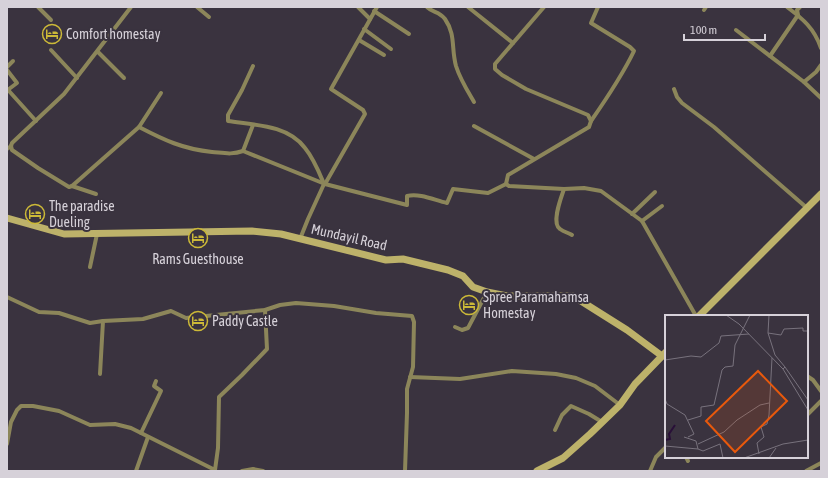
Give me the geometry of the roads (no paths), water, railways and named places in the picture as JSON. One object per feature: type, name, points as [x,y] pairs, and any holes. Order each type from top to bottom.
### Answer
[{"type":"main road","points":[[698,315],[821,194]]},
{"type":"main road","name":"Mundayil Road","points":[[7,218],[64,234],[252,230],[281,234],[386,260],[402,259],[448,270],[463,276],[473,287],[487,292],[507,296],[573,296],[664,354]]},
{"type":"main road","points":[[537,471],[568,454],[620,404],[635,384],[664,354]]},
{"type":"street","points":[[38,7],[51,20]]},
{"type":"street","points":[[96,194],[72,186],[68,187],[9,147],[64,94],[98,52],[131,7]]},
{"type":"street","points":[[197,7],[209,17]]},
{"type":"street","points":[[358,7],[370,19]]},
{"type":"street","points":[[300,239],[324,184],[365,114],[363,110],[332,89],[377,7]]},
{"type":"street","points":[[427,7],[439,12],[452,31],[456,65],[461,81],[474,102]]},
{"type":"street","points":[[468,7],[513,43]]},
{"type":"street","points":[[544,7],[495,64],[496,70],[526,89],[588,115],[591,121]]},
{"type":"street","points":[[506,184],[508,175],[589,127],[591,121],[611,94],[619,78],[625,71],[634,51],[591,23],[598,7]]},
{"type":"street","points":[[787,7],[805,20],[818,40],[821,48]]},
{"type":"street","points":[[770,56],[798,15],[797,10],[800,7]]},
{"type":"street","points":[[374,11],[409,34]]},
{"type":"street","points":[[364,30],[391,49]]},
{"type":"street","points":[[736,30],[804,82],[821,98]]},
{"type":"street","points":[[358,40],[384,55]]},
{"type":"street","points":[[51,50],[77,78]]},
{"type":"street","points":[[98,52],[124,78]]},
{"type":"street","points":[[13,61],[7,69],[16,83],[9,89],[9,92],[36,121]]},
{"type":"street","points":[[804,82],[821,65]]},
{"type":"street","points":[[253,66],[228,115],[228,121],[277,129],[295,138],[305,148],[314,161],[324,184]]},
{"type":"street","points":[[674,89],[676,97],[682,103],[720,132],[807,208]]},
{"type":"street","points":[[72,186],[139,127],[161,93]]},
{"type":"street","points":[[243,151],[253,125]]},
{"type":"street","points":[[474,126],[534,159]]},
{"type":"street","points":[[139,127],[170,143],[195,150],[233,154],[243,151],[324,184],[407,205],[407,196],[414,194],[416,196],[422,196],[447,203],[453,189],[488,193],[506,184],[509,186],[564,189],[584,188],[601,191],[642,221],[696,315]]},
{"type":"street","points":[[564,189],[556,217],[556,224],[559,229],[572,234]]},
{"type":"street","points":[[632,214],[655,192]]},
{"type":"street","points":[[642,221],[662,206]]},
{"type":"street","points":[[90,268],[97,234]]},
{"type":"street","points":[[455,328],[462,330],[468,328],[487,292]]},
{"type":"street","points":[[7,297],[39,312],[59,313],[90,323],[143,319],[171,311],[186,318],[265,310],[280,305],[296,303],[334,306],[376,313],[412,316],[414,322],[413,360],[407,389],[405,471]]},
{"type":"street","points":[[7,444],[11,422],[17,410],[21,406],[28,405],[59,411],[90,425],[115,424],[131,428],[217,471],[219,397],[267,349],[265,310]]},
{"type":"street","points":[[100,374],[103,321]]},
{"type":"street","points":[[410,377],[460,379],[512,371],[556,374],[576,378],[595,386],[620,404]]},
{"type":"street","points":[[808,377],[813,380],[821,391]]},
{"type":"street","points":[[141,433],[161,391],[154,386],[156,381]]},
{"type":"street","points":[[808,414],[821,401]]},
{"type":"street","points":[[555,430],[560,418],[571,406],[602,422]]},
{"type":"street","points":[[136,471],[148,437]]},
{"type":"street","points":[[650,471],[656,457],[665,448]]},
{"type":"street","points":[[806,471],[821,463]]},
{"type":"street","points":[[242,471],[253,468],[263,471]]},
{"type":"place","name":"Comfort homestay","points":[[52,34]]},
{"type":"place","name":"The paradise Dueling","points":[[35,214]]},
{"type":"place","name":"Rams Guesthouse","points":[[198,238]]},
{"type":"place","name":"Spree Paramahamsa Homestay","points":[[469,305]]},
{"type":"place","name":"Paddy Castle","points":[[198,321]]}]
